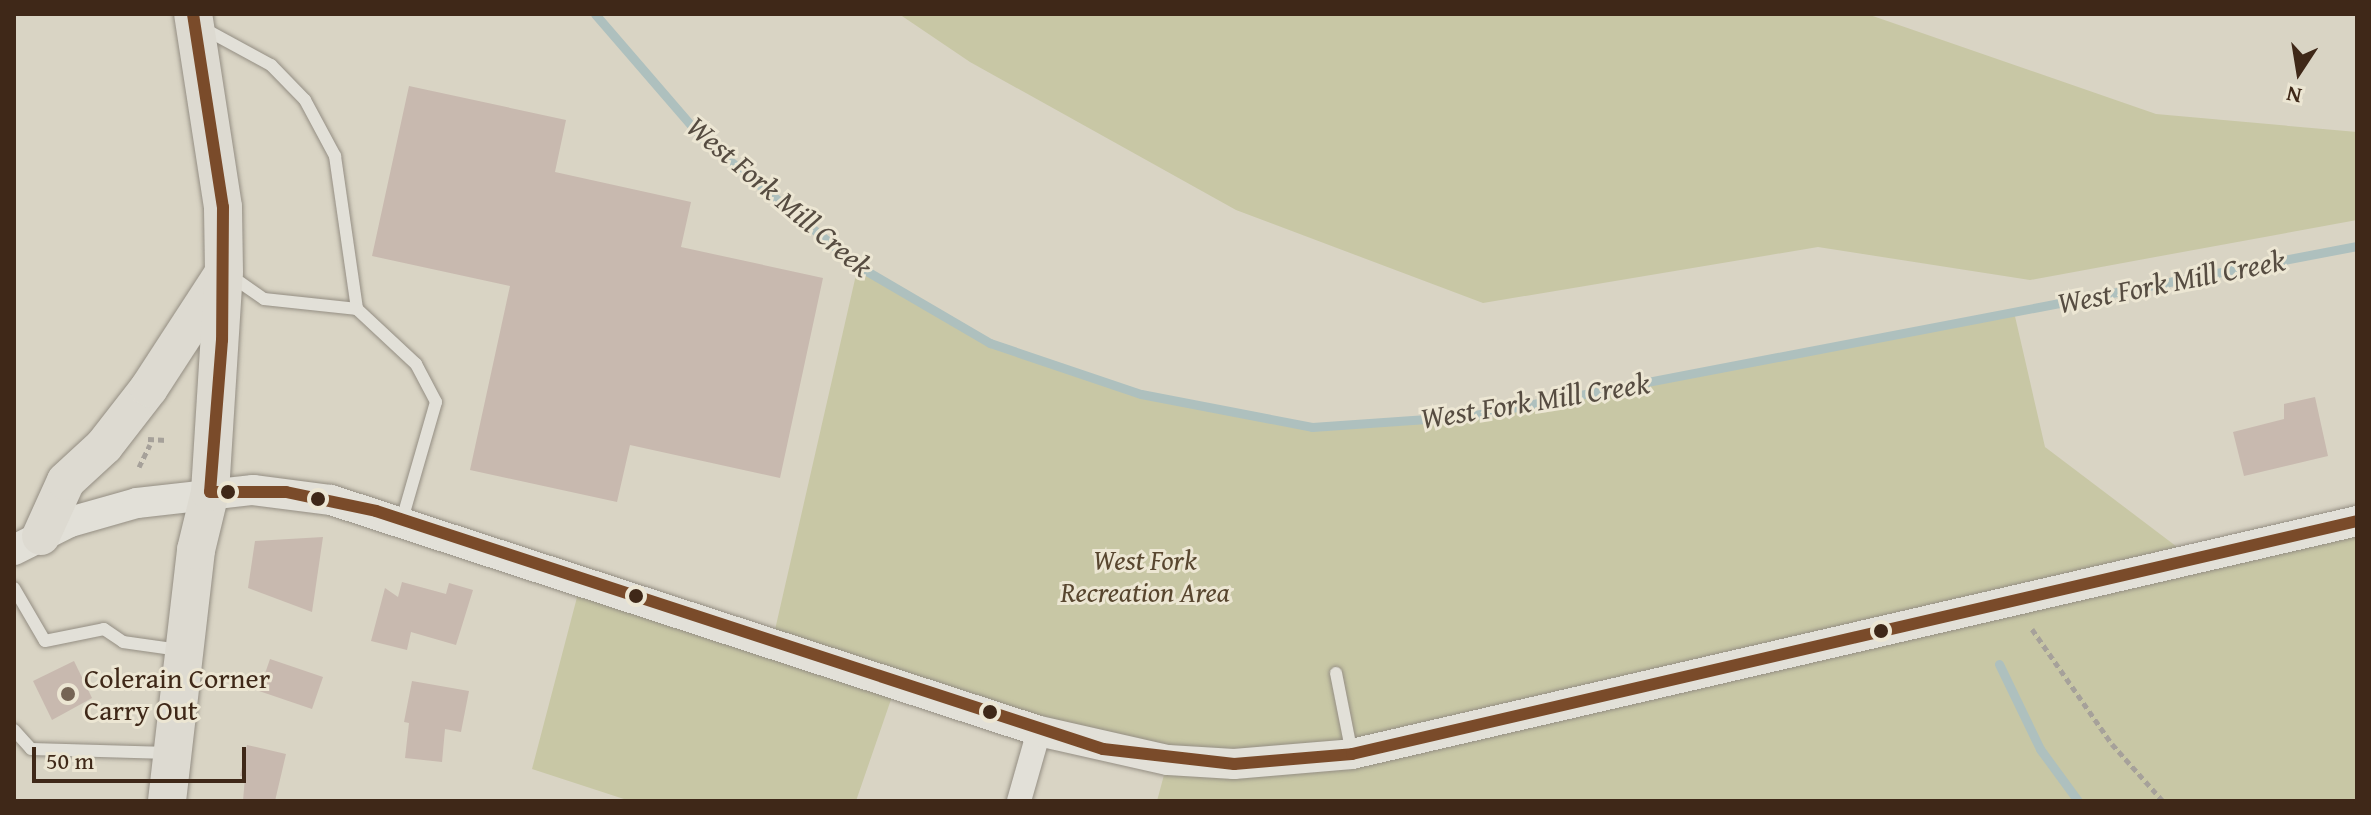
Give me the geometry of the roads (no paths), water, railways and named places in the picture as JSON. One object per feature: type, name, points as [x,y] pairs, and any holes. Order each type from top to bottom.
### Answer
[{"type":"main road","points":[[167,801],[187,651],[196,550],[210,492],[224,272],[223,207],[199,18]]},
{"type":"main road","points":[[28,543],[66,481],[104,446],[149,388],[224,272]]},
{"type":"street","points":[[28,543],[107,509],[210,492],[286,492],[402,520],[1039,731],[1103,749],[1181,761],[1234,764],[1352,754],[2357,521]]},
{"type":"street","points":[[1019,801],[1039,731]]},
{"type":"lane","points":[[199,18],[271,65],[305,100],[335,156],[357,309]]},
{"type":"lane","points":[[224,272],[264,299],[357,309],[416,364],[436,402],[402,520]]},
{"type":"lane","points":[[14,588],[45,641],[104,629],[123,642],[187,651]]},
{"type":"lane","points":[[1336,673],[1352,754]]},
{"type":"lane","points":[[14,730],[31,749],[172,753]]},
{"type":"waterway","name":"West Fork Mill Creek","points":[[595,14],[701,137],[858,266],[990,343],[1141,394],[1312,427],[1470,416],[2357,246]]},
{"type":"waterway","points":[[1999,664],[2040,749],[2078,801]]},
{"type":"place","name":"Colerain Corner Carry Out","points":[[68,694]]},
{"type":"park label","name":"West Fork Recreation Area","points":[[1145,576]]}]
